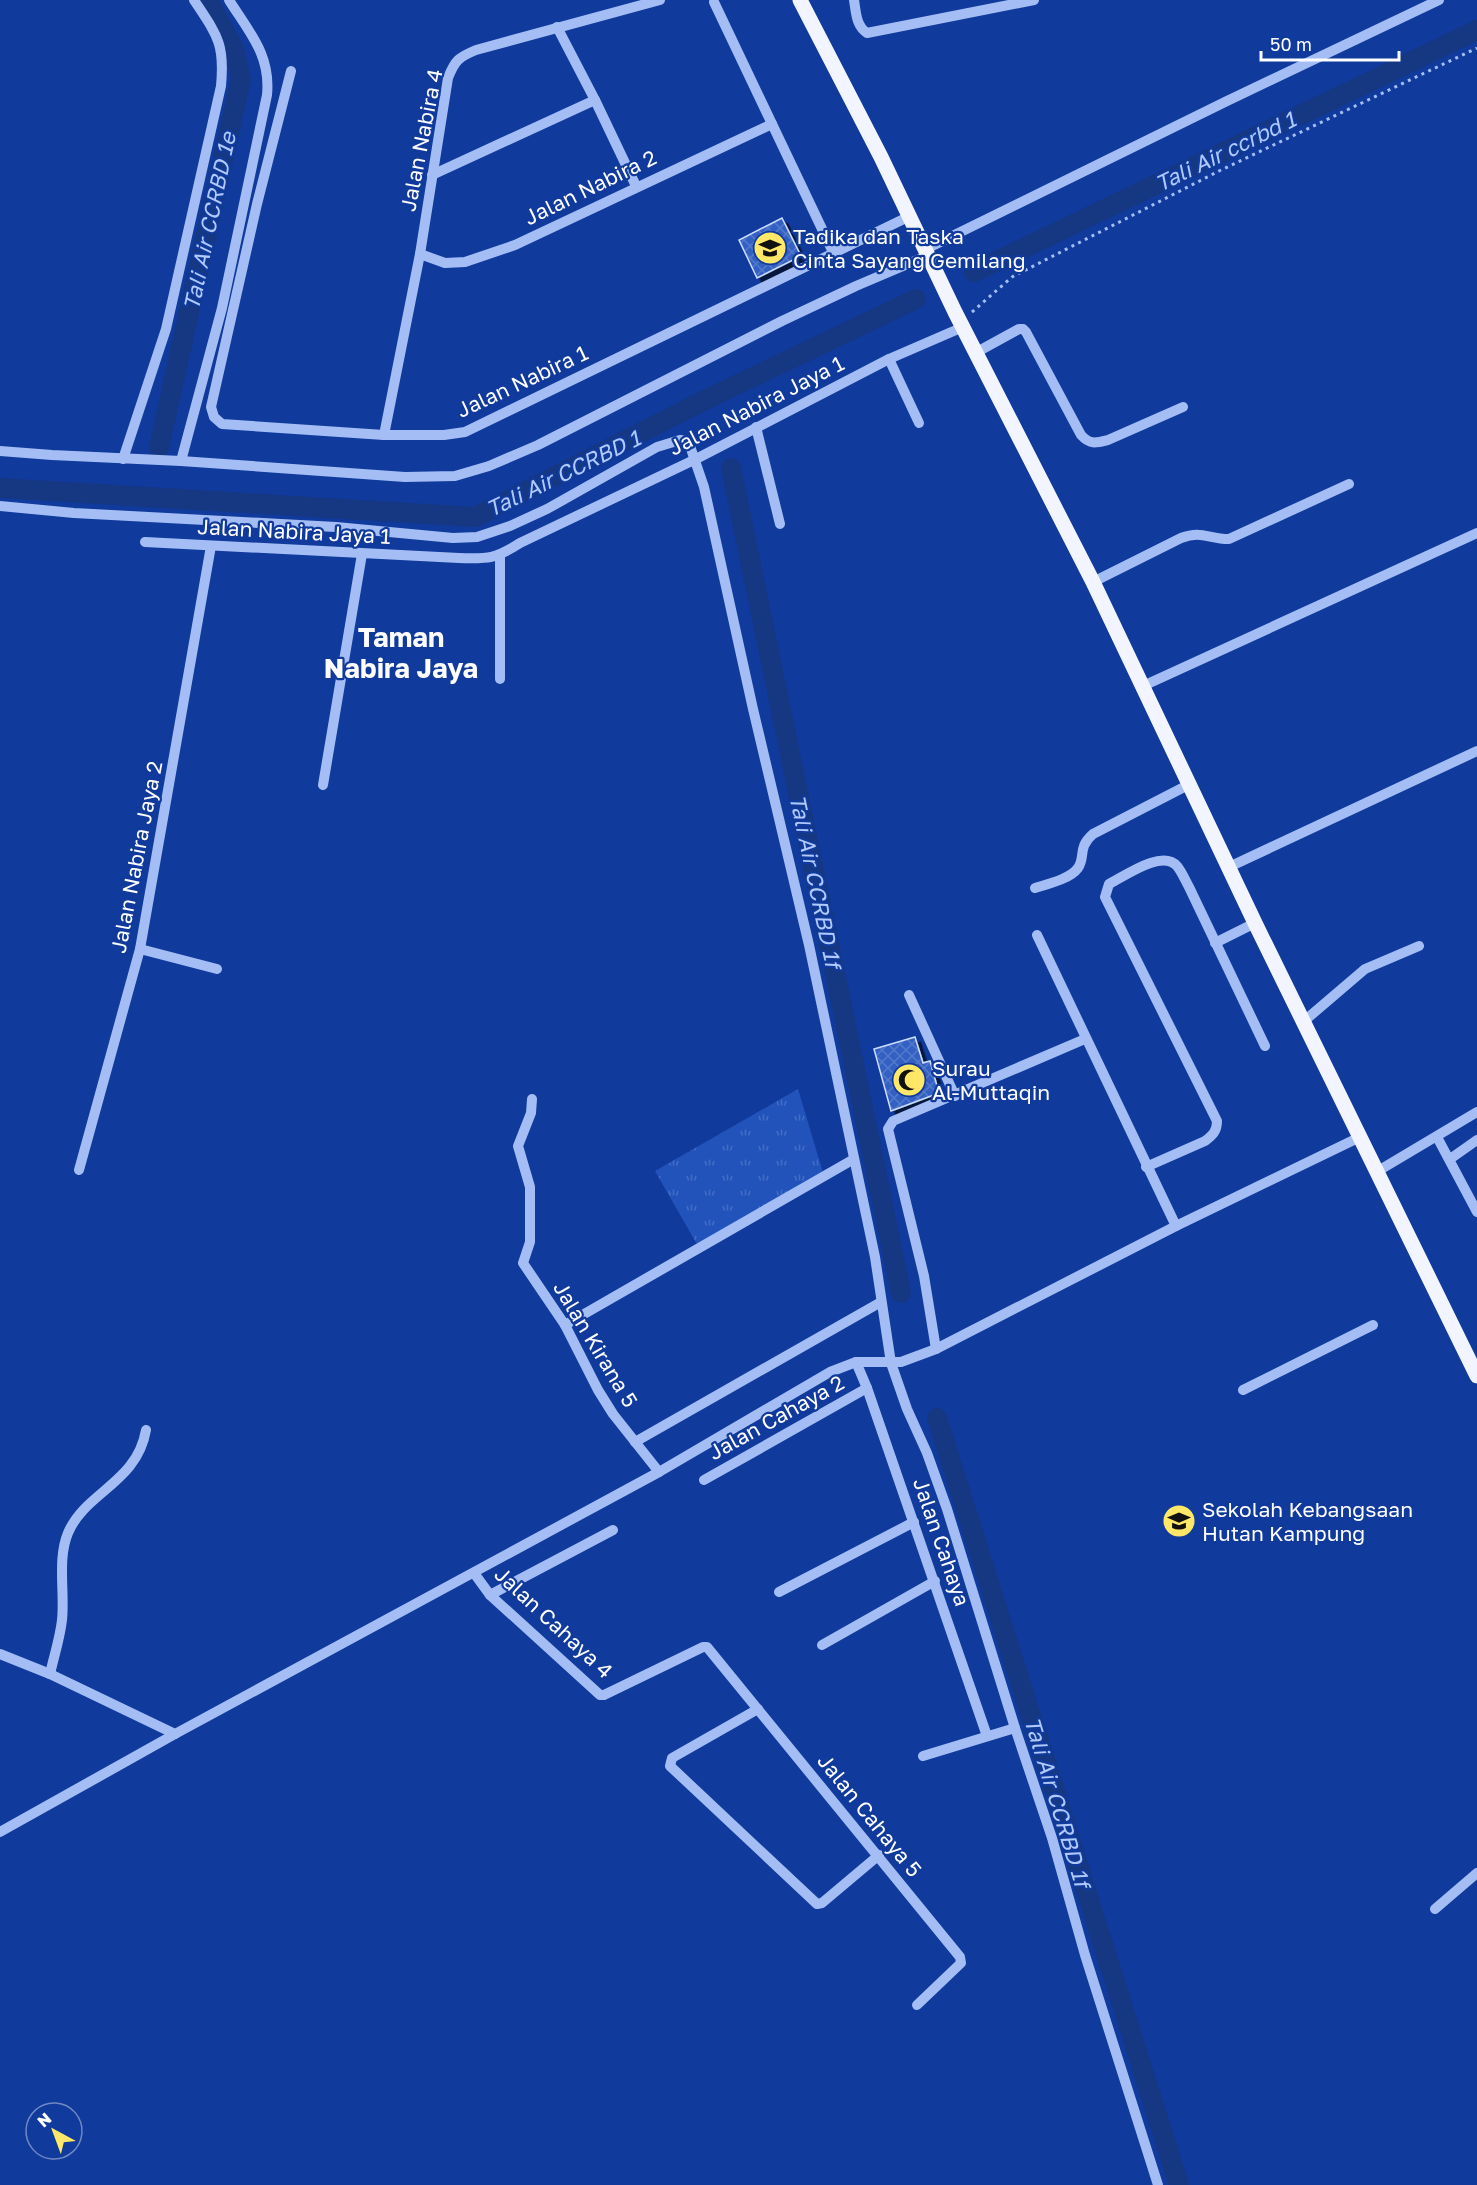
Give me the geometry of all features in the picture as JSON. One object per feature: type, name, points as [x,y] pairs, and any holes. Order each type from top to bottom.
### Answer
[{"type":"main road","points":[[800,0],[1093,582],[1255,923],[1477,1376]]},
{"type":"street","points":[[123,459],[166,329],[221,86],[223,52],[219,40],[194,0]]},
{"type":"street","points":[[182,461],[222,308],[267,95],[266,65],[229,0]]},
{"type":"street","name":"Jalan Nabira 4","points":[[384,435],[420,254],[448,78],[454,64],[462,56],[476,50],[660,0]]},
{"type":"street","points":[[854,0],[859,24],[867,33],[1034,0]]},
{"type":"street","points":[[0,451],[405,477],[455,476],[476,471],[538,445],[782,321],[928,252],[1227,101],[1439,0]]},
{"type":"street","points":[[714,2],[833,252]]},
{"type":"street","points":[[557,27],[636,186]]},
{"type":"street","name":"Jalan Nabira 1","points":[[291,71],[257,204],[211,407],[214,417],[222,424],[384,435],[444,435],[465,432],[910,216]]},
{"type":"street","points":[[432,175],[595,100]]},
{"type":"street","name":"Jalan Nabira 2","points":[[420,254],[445,262],[465,262],[515,245],[636,186],[772,124]]},
{"type":"street","name":"Jalan Nabira Jaya 1","points":[[145,542],[480,559],[500,556],[520,543],[696,459],[960,320]]},
{"type":"street","points":[[977,352],[1023,329],[1081,435],[1087,441],[1095,443],[1117,437],[1183,407]]},
{"type":"street","points":[[889,359],[920,423]]},
{"type":"street","points":[[756,427],[780,524]]},
{"type":"street","points":[[0,506],[336,527],[453,538],[477,537],[510,526],[547,509],[670,442],[685,441],[690,446],[696,459],[808,945],[875,1257],[891,1363],[904,1402],[927,1453],[947,1509],[1015,1728],[1052,1838],[1085,1954],[1158,2185]]},
{"type":"street","points":[[1093,582],[1187,536],[1201,534],[1229,539],[1348,484]]},
{"type":"street","points":[[1143,686],[1477,532]]},
{"type":"street","name":"Jalan Nabira Jaya 2","points":[[79,1170],[140,949],[211,546]]},
{"type":"street","points":[[323,785],[362,554]]},
{"type":"street","points":[[500,556],[500,679]]},
{"type":"street","points":[[1229,867],[1477,750]]},
{"type":"street","points":[[1035,888],[1069,875],[1079,867],[1083,847],[1093,834],[1190,784]]},
{"type":"street","points":[[1146,1167],[1212,1136],[1217,1129],[1217,1121],[1105,897],[1105,891],[1109,885],[1156,860],[1170,861],[1177,866],[1189,886],[1265,1046]]},
{"type":"street","points":[[1215,943],[1255,923]]},
{"type":"street","points":[[1037,935],[1176,1226]]},
{"type":"street","points":[[1303,1022],[1365,969],[1419,946]]},
{"type":"street","points":[[140,949],[217,969]]},
{"type":"street","points":[[909,995],[955,1096]]},
{"type":"street","points":[[936,1349],[924,1276],[888,1129],[893,1121],[1085,1039]]},
{"type":"street","name":"Jalan Kirana 5","points":[[532,1099],[531,1113],[518,1146],[530,1187],[530,1242],[523,1263],[565,1325],[598,1390],[659,1472]]},
{"type":"street","points":[[1377,1171],[1477,1112]]},
{"type":"street","points":[[0,1832],[175,1734],[659,1472],[830,1372],[856,1362],[901,1362],[936,1349],[1176,1226],[1360,1137]]},
{"type":"street","points":[[1437,1137],[1477,1212]]},
{"type":"street","points":[[1450,1159],[1477,1140]]},
{"type":"street","points":[[565,1325],[854,1159]]},
{"type":"street","points":[[635,1442],[881,1302]]},
{"type":"street","points":[[1243,1390],[1373,1325]]},
{"type":"street","name":"Jalan Cahaya","points":[[856,1362],[935,1581],[987,1736]]},
{"type":"street","name":"Jalan Cahaya 2","points":[[704,1480],[867,1389]]},
{"type":"street","points":[[50,1674],[62,1621],[64,1555],[67,1535],[72,1524],[119,1478],[140,1453],[146,1430]]},
{"type":"street","points":[[779,1592],[914,1522]]},
{"type":"street","points":[[490,1595],[613,1530]]},
{"type":"street","name":"Jalan Cahaya 4","points":[[474,1573],[490,1595],[600,1695],[707,1647]]},
{"type":"street","points":[[822,1645],[935,1581]]},
{"type":"street","name":"Jalan Cahaya 5","points":[[707,1647],[879,1855],[961,1960],[961,1963],[917,2005]]},
{"type":"street","points":[[0,1654],[50,1674],[175,1734]]},
{"type":"street","points":[[758,1709],[672,1758],[670,1766],[817,1904],[822,1903],[879,1855]]},
{"type":"street","points":[[923,1756],[1015,1728]]},
{"type":"street","points":[[1435,1909],[1477,1873]]},
{"type":"path","points":[[960,320],[1012,277],[1219,171],[1477,48]]},
{"type":"green space","points":[[798,1089],[823,1173],[698,1246],[655,1171]]},
{"type":"building","name":"Tadika dan Taska Cinta Sayang Gemilang","points":[[782,218],[801,256],[757,278],[739,240]]},
{"type":"building","name":"Surau Al-Muttaqin","points":[[915,1037],[923,1063],[930,1061],[939,1093],[891,1111],[874,1049]]},
{"type":"waterway","name":"Tali Air CCRBD 1e","points":[[159,447],[241,79],[234,49],[208,0]]},
{"type":"waterway","name":"Tali Air ccrbd 1","points":[[974,272],[1477,30]]},
{"type":"waterway","name":"Tali Air CCRBD 1","points":[[0,488],[475,517],[707,399],[916,299]]},
{"type":"waterway","name":"Tali Air CCRBD 1f","points":[[731,468],[901,1293]]},
{"type":"waterway","name":"Tali Air CCRBD 1f","points":[[937,1418],[1179,2185]]},
{"type":"place","name":"Tadika dan Taska Cinta Sayang Gemilang","points":[[770,248]]},
{"type":"place","name":"Surau Al-Muttaqin","points":[[909,1080]]},
{"type":"place","name":"Sekolah Kebangsaan Hutan Kampung","points":[[1179,1521]]},
{"type":"district","name":"Taman Nabira Jaya","points":[[401,652]]}]
